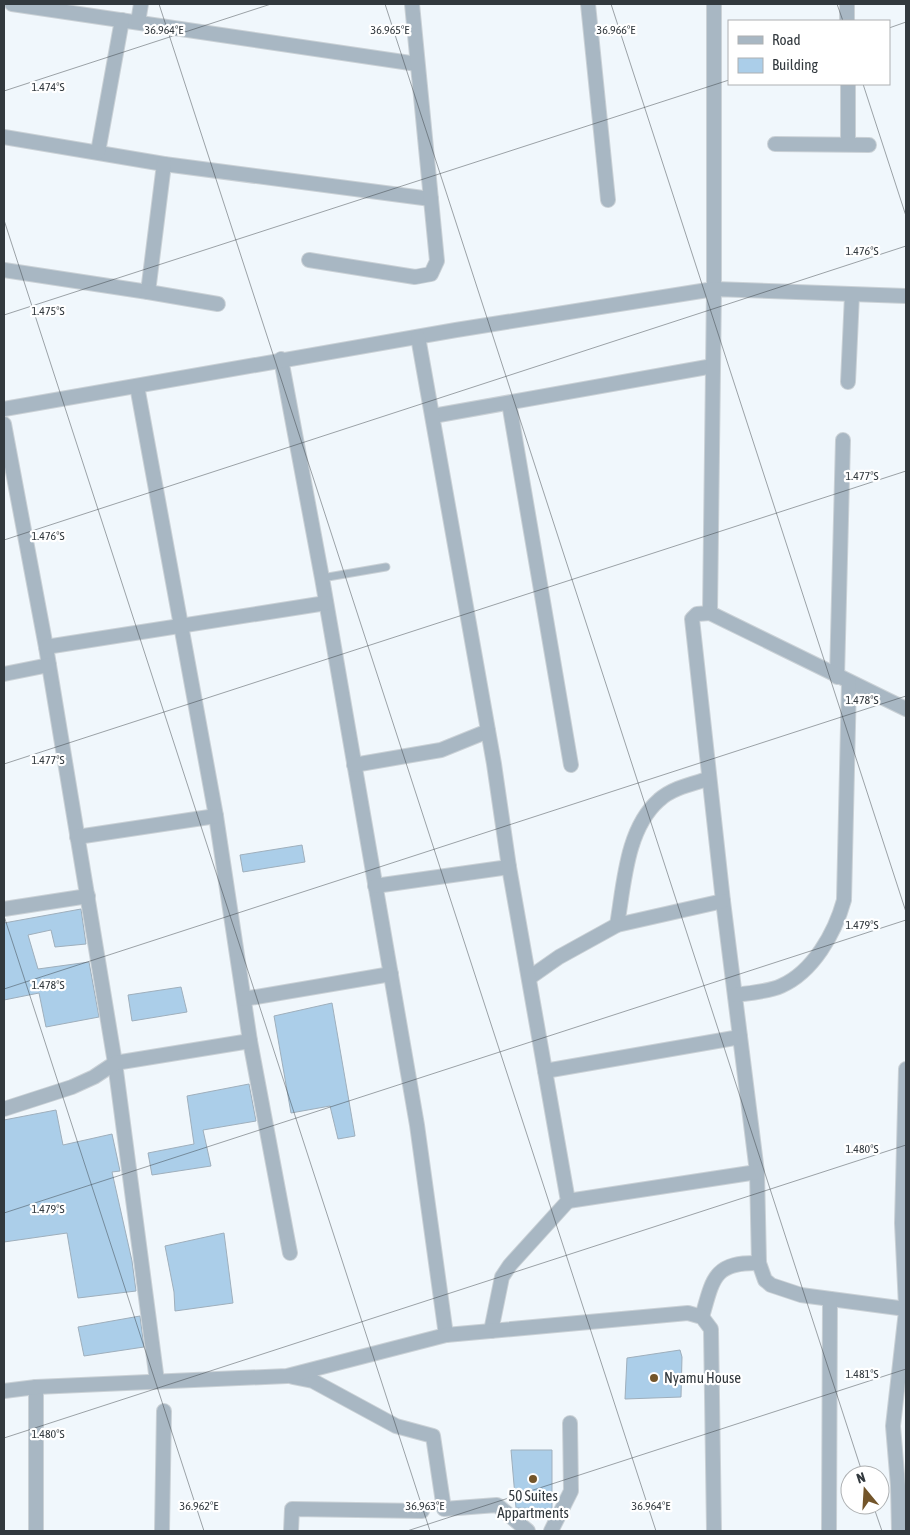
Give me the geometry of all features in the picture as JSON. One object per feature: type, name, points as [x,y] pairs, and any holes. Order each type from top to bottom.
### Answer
[{"type":"street","points":[[12,4],[417,64]]},
{"type":"street","points":[[138,22],[141,4]]},
{"type":"street","points":[[309,260],[415,277],[431,274],[437,261],[412,4]]},
{"type":"street","points":[[588,4],[608,200]]},
{"type":"street","points":[[710,613],[714,289],[714,4]]},
{"type":"street","points":[[847,4],[847,20]]},
{"type":"street","points":[[98,152],[122,20]]},
{"type":"street","points":[[848,85],[848,143]]},
{"type":"street","points":[[4,137],[164,164],[431,199]]},
{"type":"street","points":[[774,144],[848,143],[870,145]]},
{"type":"street","points":[[148,292],[164,164]]},
{"type":"street","points":[[4,270],[218,304]]},
{"type":"street","points":[[4,409],[281,359],[714,289],[906,296]]},
{"type":"street","points":[[848,382],[852,295]]},
{"type":"street","points":[[418,337],[568,1200]]},
{"type":"street","points":[[281,359],[322,578],[417,1125],[446,1335]]},
{"type":"street","points":[[433,416],[713,366]]},
{"type":"street","points":[[138,386],[216,816],[250,1041],[290,1253]]},
{"type":"street","points":[[509,403],[570,765]]},
{"type":"street","points":[[4,424],[46,647],[115,1063],[158,1381]]},
{"type":"street","points":[[735,995],[779,987],[796,978],[810,965],[840,913],[844,900],[843,440]]},
{"type":"street","points":[[46,647],[326,603]]},
{"type":"street","points":[[906,709],[843,680],[710,613],[697,614],[692,619],[691,627],[708,779],[757,1172],[759,1263],[765,1280],[771,1285],[801,1295],[906,1309]]},
{"type":"street","points":[[4,674],[49,665]]},
{"type":"street","points":[[354,766],[441,750],[488,731]]},
{"type":"street","points":[[617,925],[628,861],[638,832],[648,812],[660,799],[678,789],[708,779]]},
{"type":"street","points":[[77,837],[216,816]]},
{"type":"street","points":[[375,886],[510,867]]},
{"type":"street","points":[[4,909],[88,896]]},
{"type":"street","points":[[529,978],[559,957],[617,925],[723,901]]},
{"type":"street","points":[[244,1000],[391,974]]},
{"type":"street","points":[[545,1071],[740,1037]]},
{"type":"street","points":[[4,1109],[72,1087],[115,1063],[250,1041]]},
{"type":"street","points":[[899,1531],[898,1486],[893,1426],[906,1309],[902,1223],[906,1069]]},
{"type":"street","points":[[491,1330],[502,1277],[510,1265],[568,1200],[757,1172]]},
{"type":"street","points":[[702,1317],[709,1291],[718,1273],[729,1266],[741,1263],[759,1263]]},
{"type":"street","points":[[829,1531],[830,1299]]},
{"type":"street","points":[[4,1391],[36,1387],[287,1376],[446,1335],[688,1313],[702,1317],[711,1329],[714,1531]]},
{"type":"street","points":[[287,1376],[313,1381],[396,1426],[433,1436],[444,1509],[497,1505],[528,1531]]},
{"type":"street","points":[[36,1387],[36,1531]]},
{"type":"street","points":[[162,1531],[164,1411]]},
{"type":"street","points":[[551,1531],[571,1491],[570,1423]]},
{"type":"street","points":[[291,1531],[292,1509],[422,1511]]},
{"type":"lane","points":[[322,578],[386,567]]},
{"type":"building","points":[[302,845],[305,862],[243,872],[240,855]]},
{"type":"building","points":[[81,909],[86,944],[55,947],[51,930],[28,935],[38,969],[89,962],[99,1017],[46,1027],[39,993],[4,1000],[4,923]]},
{"type":"building","points":[[181,987],[187,1012],[132,1021],[128,995]]},
{"type":"building","points":[[332,1003],[355,1136],[338,1139],[330,1106],[291,1113],[274,1016]]},
{"type":"building","points":[[249,1084],[256,1121],[203,1130],[211,1166],[152,1175],[148,1153],[194,1144],[187,1096]]},
{"type":"building","points":[[56,1110],[63,1145],[112,1134],[120,1171],[112,1172],[132,1261],[136,1291],[78,1298],[67,1233],[4,1242],[4,1120]]},
{"type":"building","points":[[224,1233],[233,1303],[175,1311],[174,1292],[165,1246]]},
{"type":"building","points":[[140,1316],[144,1347],[84,1356],[78,1327]]},
{"type":"building","name":"Nyamu House","points":[[680,1350],[682,1357],[681,1397],[625,1399],[627,1358]]},
{"type":"building","name":"50 Suites Appartments","points":[[511,1450],[552,1450],[552,1509],[516,1508]]},
{"type":"place","name":"Nyamu House","points":[[654,1378]]},
{"type":"place","name":"50 Suites Appartments","points":[[533,1479]]}]
